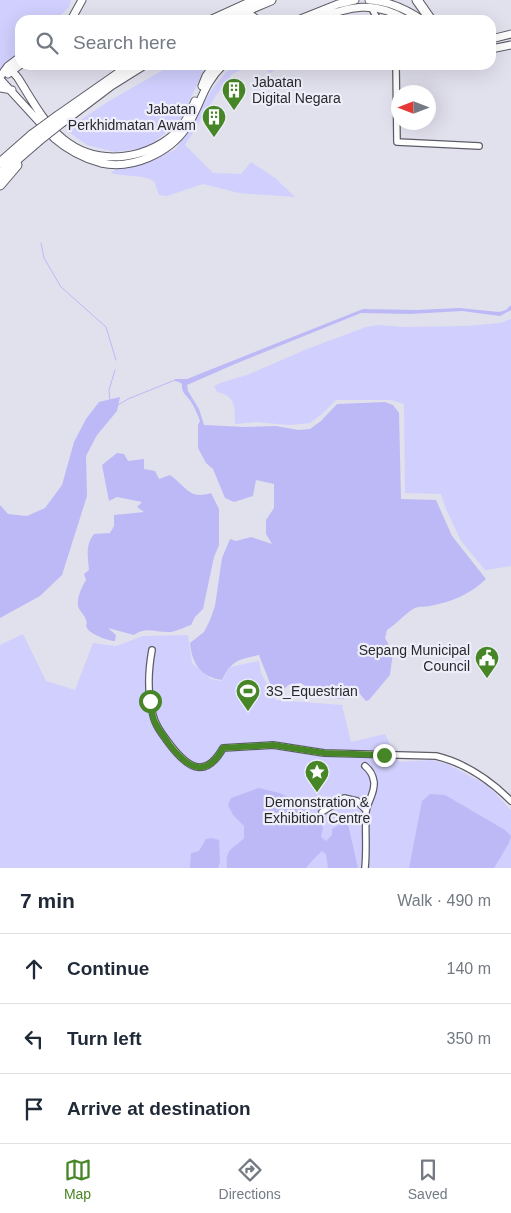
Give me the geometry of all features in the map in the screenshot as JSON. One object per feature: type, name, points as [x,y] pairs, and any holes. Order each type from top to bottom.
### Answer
[{"type":"highway","points":[[223,15],[256,0]]},
{"type":"highway","points":[[236,15],[271,0]]},
{"type":"highway","points":[[418,0],[428,15]]},
{"type":"highway","points":[[0,162],[35,138],[124,70]]},
{"type":"highway","points":[[60,119],[136,70]]},
{"type":"highway","points":[[0,185],[26,155],[35,138]]},
{"type":"highway","points":[[0,174],[29,148]]},
{"type":"main road","points":[[74,15],[82,0]]},
{"type":"main road","points":[[310,15],[338,4],[355,0]]},
{"type":"main road","points":[[328,15],[341,10],[370,4],[377,0],[401,8],[413,15]]},
{"type":"main road","points":[[370,4],[400,15]]},
{"type":"main road","points":[[496,38],[511,34]]},
{"type":"main road","points":[[496,47],[511,45]]},
{"type":"main road","points":[[10,88],[8,79],[15,66]]},
{"type":"main road","points":[[15,70],[0,79],[54,138],[74,152],[102,163],[130,162],[156,154],[176,139],[186,129],[208,82],[219,70]]},
{"type":"main road","points":[[21,70],[22,86]]},
{"type":"main road","points":[[12,72],[40,114],[64,140],[104,158],[116,158],[141,153],[164,142],[174,133],[185,121],[210,70]]},
{"type":"main road","points":[[0,88],[10,88]]},
{"type":"street","points":[[381,15],[387,10]]},
{"type":"street","points":[[396,70],[395,138],[397,142],[479,146]]},
{"type":"street","points":[[152,650],[148,687],[155,721],[186,764],[194,767],[203,767],[212,762],[223,748],[273,745],[324,753],[436,756],[448,759],[490,781],[511,801]]},
{"type":"street","points":[[364,766],[371,771],[374,780],[374,791],[366,810],[367,855],[365,868]]},
{"type":"street","points":[[322,812],[344,798],[357,801],[366,810]]},
{"type":"shaded area","points":[[0,0],[71,0],[69,7],[61,15],[15,15],[15,58],[0,69]]},
{"type":"shaded area","points":[[163,70],[204,70],[180,121],[148,147],[115,152],[87,145],[66,130],[109,101]]},
{"type":"shaded area","points":[[229,70],[242,70],[232,74],[185,145],[213,173],[241,174],[251,162],[275,178],[295,197],[239,193],[203,184],[167,196],[159,195],[154,181],[144,177],[111,173],[117,168],[148,163],[176,149],[211,91]]},
{"type":"shaded area","points":[[511,305],[511,310],[500,316],[462,311],[410,314],[361,313],[187,385],[188,391],[199,409],[204,425],[276,426],[298,430],[310,429],[321,421],[337,404],[385,402],[393,405],[399,413],[401,499],[436,500],[452,536],[486,579],[474,589],[453,600],[415,608],[387,630],[385,638],[393,652],[390,675],[369,700],[366,701],[359,693],[348,692],[344,699],[321,697],[301,683],[288,685],[279,695],[273,691],[259,655],[236,662],[229,668],[222,680],[203,673],[195,663],[190,643],[204,632],[210,620],[215,606],[222,558],[230,539],[236,541],[251,537],[272,544],[266,534],[266,520],[274,508],[274,484],[256,480],[253,496],[234,502],[225,498],[213,469],[206,463],[198,448],[198,425],[200,421],[192,404],[183,392],[182,384],[175,381],[175,379],[187,379],[363,309],[417,310],[459,308],[499,312],[506,310]]},
{"type":"shaded area","points":[[511,319],[511,566],[485,570],[461,541],[441,494],[405,493],[404,404],[391,400],[336,400],[310,423],[289,425],[256,422],[235,424],[235,412],[231,399],[217,392],[214,386],[247,375],[307,349],[366,327],[379,325],[403,327],[466,326],[500,323]]},
{"type":"shaded area","points":[[120,397],[117,411],[97,435],[86,456],[87,496],[62,575],[40,596],[0,618],[0,505],[8,514],[27,516],[45,508],[62,485],[74,442],[86,419],[99,402]]},
{"type":"shaded area","points":[[117,453],[124,454],[128,461],[144,459],[144,469],[155,471],[159,479],[170,475],[193,494],[204,495],[211,493],[219,509],[219,545],[214,557],[203,609],[195,617],[191,625],[171,632],[147,630],[134,635],[108,628],[116,635],[115,641],[100,637],[87,628],[87,623],[78,603],[80,592],[86,580],[84,574],[89,570],[88,547],[91,538],[94,534],[110,533],[114,526],[114,515],[144,512],[137,507],[142,502],[117,497],[109,501],[102,465]]},
{"type":"shaded area","points":[[23,634],[46,681],[75,690],[93,643],[116,646],[143,636],[188,635],[192,663],[211,679],[222,681],[230,667],[259,661],[261,673],[276,700],[342,705],[351,742],[385,734],[399,762],[432,760],[447,764],[487,785],[511,810],[511,868],[0,868],[0,645]]},
{"type":"shaded area","points":[[259,788],[293,799],[319,820],[323,828],[321,837],[326,841],[332,835],[332,829],[344,822],[348,824],[358,868],[328,868],[326,854],[322,851],[306,868],[227,868],[229,852],[244,838],[244,826],[233,815],[228,805],[231,798]]},
{"type":"shaded area","points":[[430,794],[445,795],[505,830],[511,836],[509,843],[494,868],[409,868],[422,801]]},
{"type":"shaded area","points":[[206,839],[219,840],[220,862],[218,868],[190,868],[191,853],[199,851]]},
{"type":"waterway","points":[[41,243],[44,258],[61,287],[106,327],[116,360]]},
{"type":"waterway","points":[[110,401],[109,390],[115,370]]},
{"type":"waterway","points":[[118,405],[175,380]]},
{"type":"place","name":"Jabatan Digital Negara","points":[[234,111]]},
{"type":"place","name":"Jabatan Perkhidmatan Awam","points":[[214,138]]},
{"type":"place","name":"Sepang Municipal Council","points":[[487,679]]},
{"type":"place","name":"3S_Equestrian","points":[[248,712]]},
{"type":"place","name":"Demonstration & Exhibition Centre","points":[[317,793]]},
{"type":"route","points":[[150,701],[152,715],[163,735],[186,764],[194,767],[203,767],[212,762],[223,748],[273,745],[324,753],[384,755]]}]
